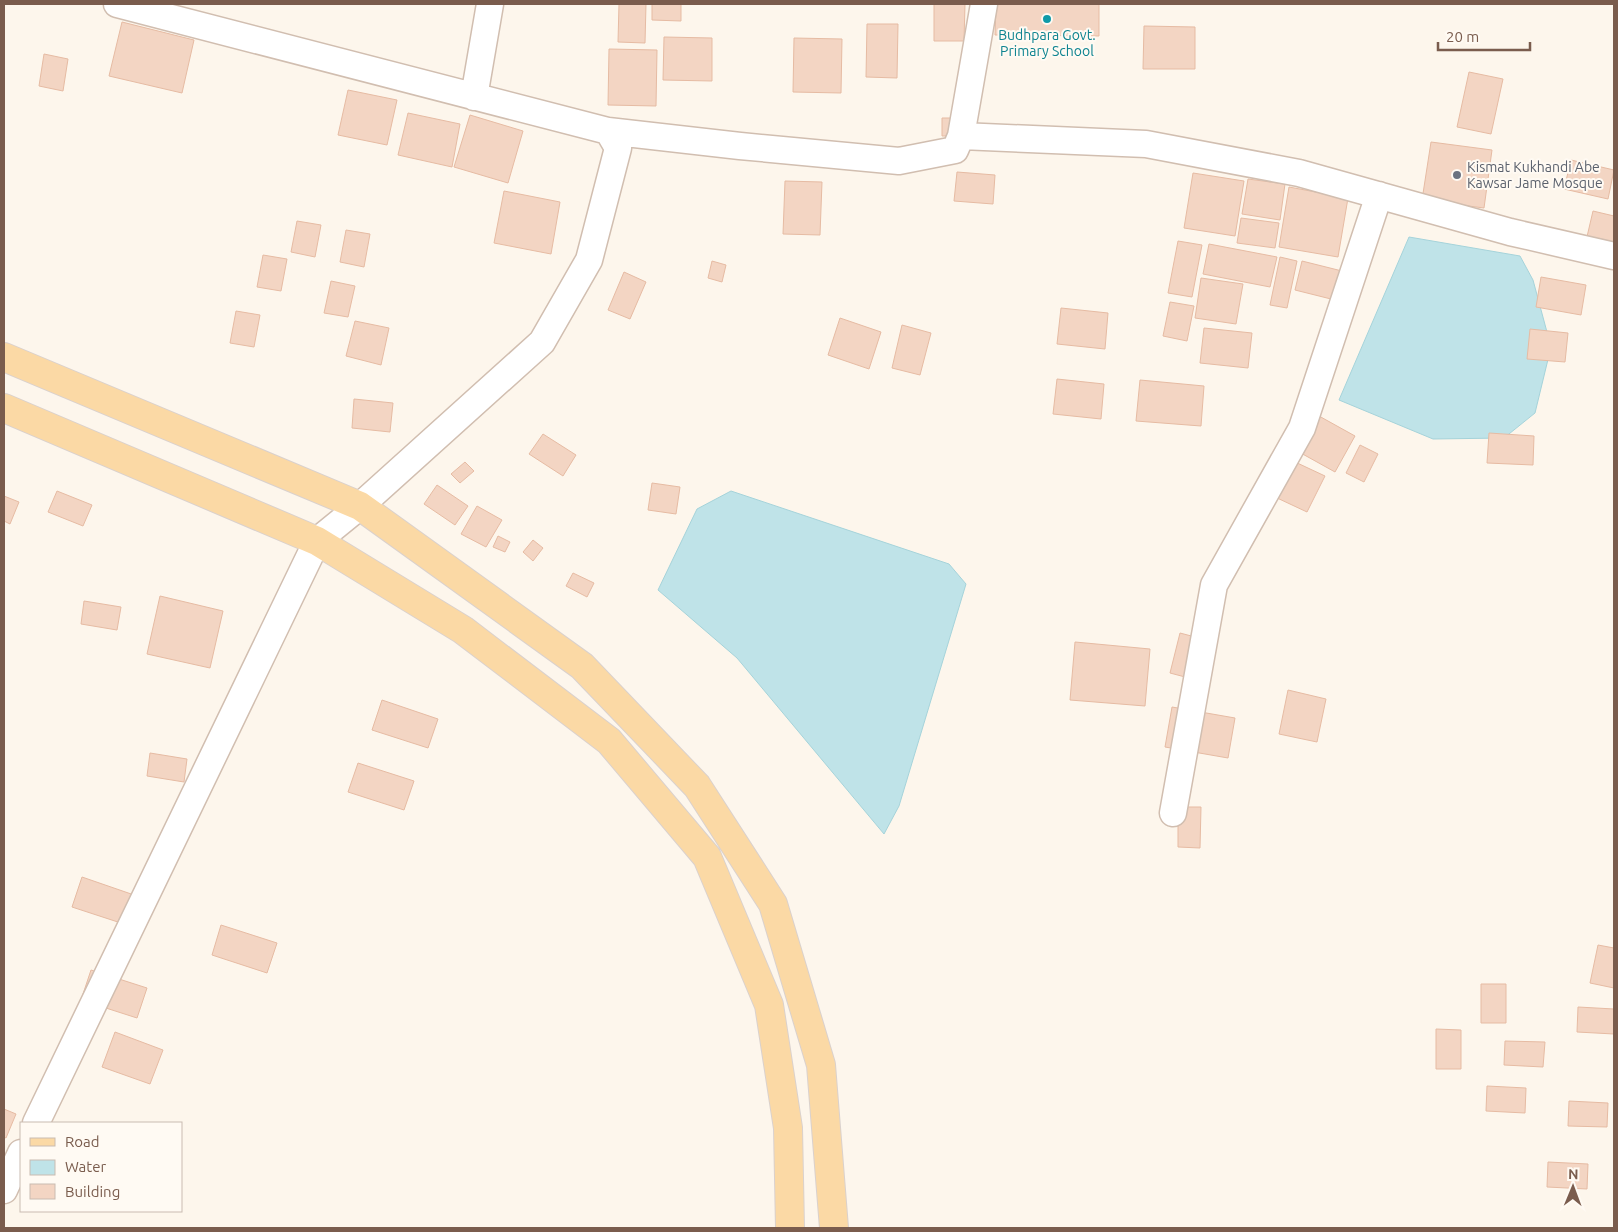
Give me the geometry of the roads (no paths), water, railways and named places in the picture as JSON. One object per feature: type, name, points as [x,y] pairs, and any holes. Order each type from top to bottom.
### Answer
[{"type":"main road","points":[[4,357],[360,506],[582,666],[698,786],[773,904],[821,1065],[834,1228]]},
{"type":"main road","points":[[4,408],[317,541],[463,630],[609,741],[707,857],[769,1005],[788,1128],[790,1228]]},
{"type":"street","points":[[117,4],[608,131],[899,161],[955,150],[961,136],[984,4]]},
{"type":"street","points":[[474,96],[490,4]]},
{"type":"street","points":[[36,1122],[317,541],[360,506],[542,342],[589,260],[618,148],[608,131]]},
{"type":"street","points":[[961,136],[1146,144],[1299,173],[1510,232],[1614,256]]},
{"type":"street","points":[[1173,813],[1214,585],[1302,428],[1379,195]]},
{"type":"street","points":[[4,1190],[20,1155]]},
{"type":"water","points":[[1409,237],[1520,256],[1533,280],[1551,347],[1535,413],[1504,438],[1433,439],[1339,400]]},
{"type":"water","points":[[731,491],[949,564],[966,584],[899,806],[884,834],[737,658],[658,590],[697,509]]},
{"type":"place","name":"Budhpara Govt. Primary School","points":[[1047,19]]},
{"type":"place","name":"Kismat Kukhandi Abe Kawsar Jame Mosque","points":[[1457,175]]}]
